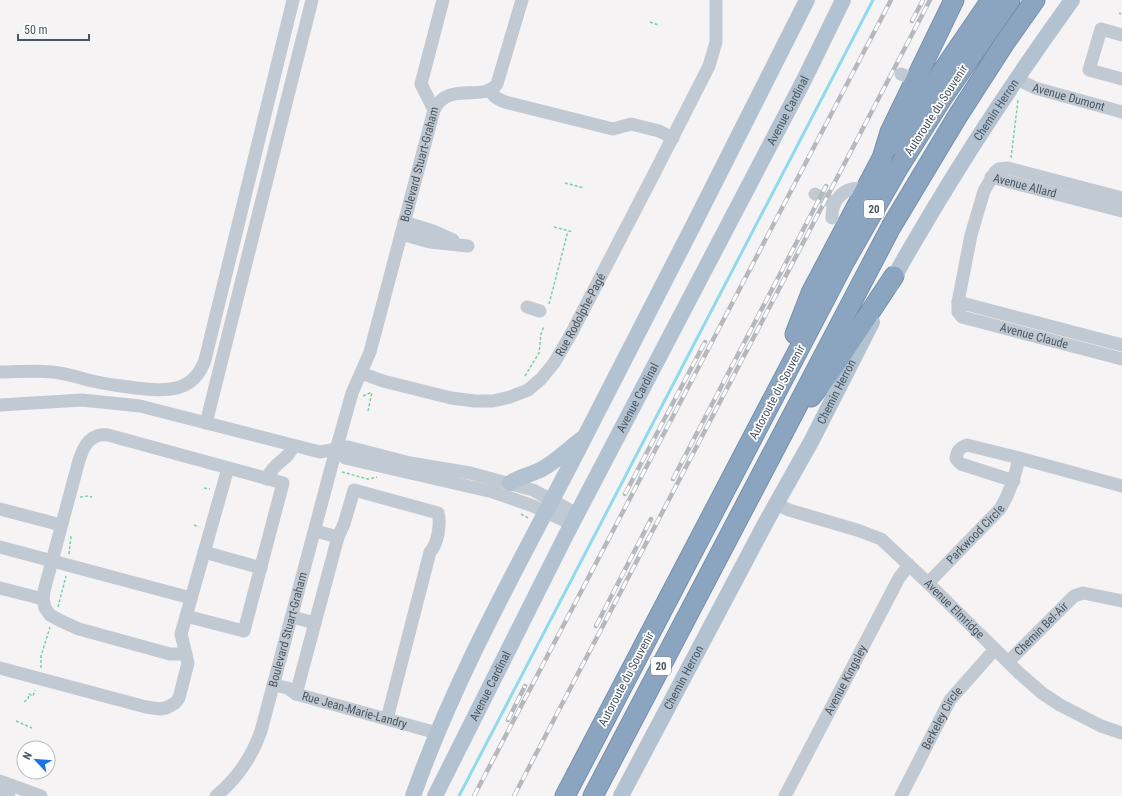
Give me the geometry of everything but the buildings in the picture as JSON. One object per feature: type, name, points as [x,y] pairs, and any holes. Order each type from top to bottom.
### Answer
[{"type":"highway","points":[[882,158],[908,77],[954,0]]},
{"type":"highway","points":[[757,430],[811,293],[864,190],[882,158],[899,137],[991,0]]},
{"type":"highway","name":"Autoroute du Souvenir","points":[[565,796],[838,274],[881,198],[947,90],[1010,0]]},
{"type":"highway","name":"Autoroute du Souvenir","points":[[593,796],[875,257],[907,199],[956,117],[1035,0]]},
{"type":"highway","points":[[786,427],[832,371],[894,276]]},
{"type":"main road","points":[[794,0],[797,21]]},
{"type":"main road","points":[[413,796],[437,733],[481,638],[586,436],[807,0]]},
{"type":"main road","name":"Avenue Cardinal","points":[[435,796],[575,519],[807,74],[843,0]]},
{"type":"main road","name":"Chemin Herron","points":[[621,796],[699,646],[815,433],[894,276],[975,142],[1072,0]]},
{"type":"main road","points":[[510,483],[519,477],[543,468],[586,436]]},
{"type":"main road","points":[[437,733],[460,744]]},
{"type":"street","points":[[0,372],[53,372],[101,383],[162,391],[182,387],[193,380],[197,375],[205,360],[293,0]]},
{"type":"street","points":[[206,423],[312,0]]},
{"type":"street","points":[[434,110],[421,84],[443,0]]},
{"type":"street","points":[[522,0],[499,79],[490,90],[492,95],[505,102],[613,129],[631,124],[659,131],[673,138]]},
{"type":"street","name":"Rue Rodolphe-Pagé","points":[[361,373],[383,381],[451,398],[470,401],[485,401],[501,400],[519,394],[531,387],[548,371],[560,355],[673,138],[712,58],[716,35],[716,1]]},
{"type":"street","points":[[1122,35],[1101,29],[1089,70],[1122,79]]},
{"type":"street","name":"Avenue Dumont","points":[[1017,79],[1035,88],[1122,112]]},
{"type":"street","name":"Boulevard Stuart-Graham","points":[[361,373],[370,352],[434,110],[437,104],[444,97],[460,93],[490,90]]},
{"type":"street","name":"Avenue Allard","points":[[991,177],[999,169],[1008,168],[1122,198]]},
{"type":"street","points":[[958,302],[971,235],[984,191],[991,177]]},
{"type":"street","name":"Avenue Allard","points":[[991,177],[1122,212]]},
{"type":"street","points":[[832,218],[834,203],[846,191],[856,188],[864,190]]},
{"type":"street","points":[[815,194],[834,203]]},
{"type":"street","points":[[403,228],[464,245]]},
{"type":"street","name":"Avenue Claude","points":[[1122,344],[958,302],[958,312],[962,317],[1122,359]]},
{"type":"street","points":[[527,307],[544,307]]},
{"type":"street","points":[[336,450],[352,393],[361,373]]},
{"type":"street","points":[[0,405],[70,400],[103,401],[147,407],[320,452],[348,447],[410,462],[459,470],[538,492],[549,506]]},
{"type":"street","points":[[186,616],[244,631],[283,483],[108,435],[103,434],[94,436],[84,446],[61,525],[43,599],[46,608],[50,615],[61,622],[74,627],[170,654],[186,654]]},
{"type":"street","points":[[1014,481],[961,464],[956,459],[960,447],[967,445],[1122,486]]},
{"type":"street","points":[[267,478],[271,468],[289,454],[293,446]]},
{"type":"street","points":[[336,450],[345,458],[494,492],[523,502],[549,506],[575,519]]},
{"type":"street","name":"Boulevard Stuart-Graham","points":[[216,796],[236,777],[252,754],[261,731],[336,450]]},
{"type":"street","name":"Parkwood Circle","points":[[928,583],[1000,509],[1008,496],[1014,481],[1019,458]]},
{"type":"street","points":[[0,668],[146,707],[160,709],[175,704],[179,698],[188,663],[181,634],[228,468]]},
{"type":"street","points":[[296,694],[338,537],[344,524],[354,490],[438,513],[440,521],[434,548],[430,552],[387,719]]},
{"type":"street","name":"Avenue Elmridge","points":[[776,504],[789,510],[874,536],[887,543],[1019,673],[1042,693],[1060,705],[1101,726],[1122,733]]},
{"type":"street","points":[[0,509],[61,525]]},
{"type":"street","points":[[315,531],[338,537]]},
{"type":"street","points":[[0,547],[191,598]]},
{"type":"street","points":[[204,552],[261,568]]},
{"type":"street","name":"Avenue Kingsley","points":[[785,796],[899,578],[909,565]]},
{"type":"street","points":[[0,588],[43,599]]},
{"type":"street","name":"Chemin Bel-Air","points":[[1008,662],[1074,596],[1083,593],[1122,601]]},
{"type":"street","points":[[292,617],[315,623]]},
{"type":"street","name":"Berkeley Circle","points":[[901,796],[950,700],[995,649]]},
{"type":"street","name":"Rue Jean-Marie-Landry","points":[[274,685],[288,688],[296,694],[437,733]]},
{"type":"street","points":[[0,781],[41,796]]},
{"type":"street","points":[[0,793],[9,796]]},
{"type":"path","points":[[650,22],[658,25]]},
{"type":"path","points":[[1011,163],[1019,96]]},
{"type":"path","points":[[565,183],[584,188]]},
{"type":"path","points":[[554,227],[573,232]]},
{"type":"path","points":[[544,307],[568,230]]},
{"type":"path","name":"Rue Rodolphe-Pagé","points":[[522,379],[530,370],[539,353],[544,326]]},
{"type":"path","points":[[368,411],[372,392]]},
{"type":"path","points":[[342,472],[368,479],[382,475]]},
{"type":"path","points":[[41,656],[41,670]]},
{"type":"path","points":[[24,702],[28,699],[29,694],[33,696],[35,688]]},
{"type":"path","points":[[16,722],[32,728]]},
{"type":"waterway","points":[[459,796],[873,0]]},
{"type":"railway","points":[[474,796],[891,0]]},
{"type":"railway","points":[[912,21],[923,0]]},
{"type":"railway","points":[[514,796],[930,0]]},
{"type":"railway","points":[[673,479],[826,186]]},
{"type":"railway","points":[[625,494],[705,342]]},
{"type":"railway","points":[[596,626],[651,519]]},
{"type":"railway","points":[[508,720],[525,686]]}]
